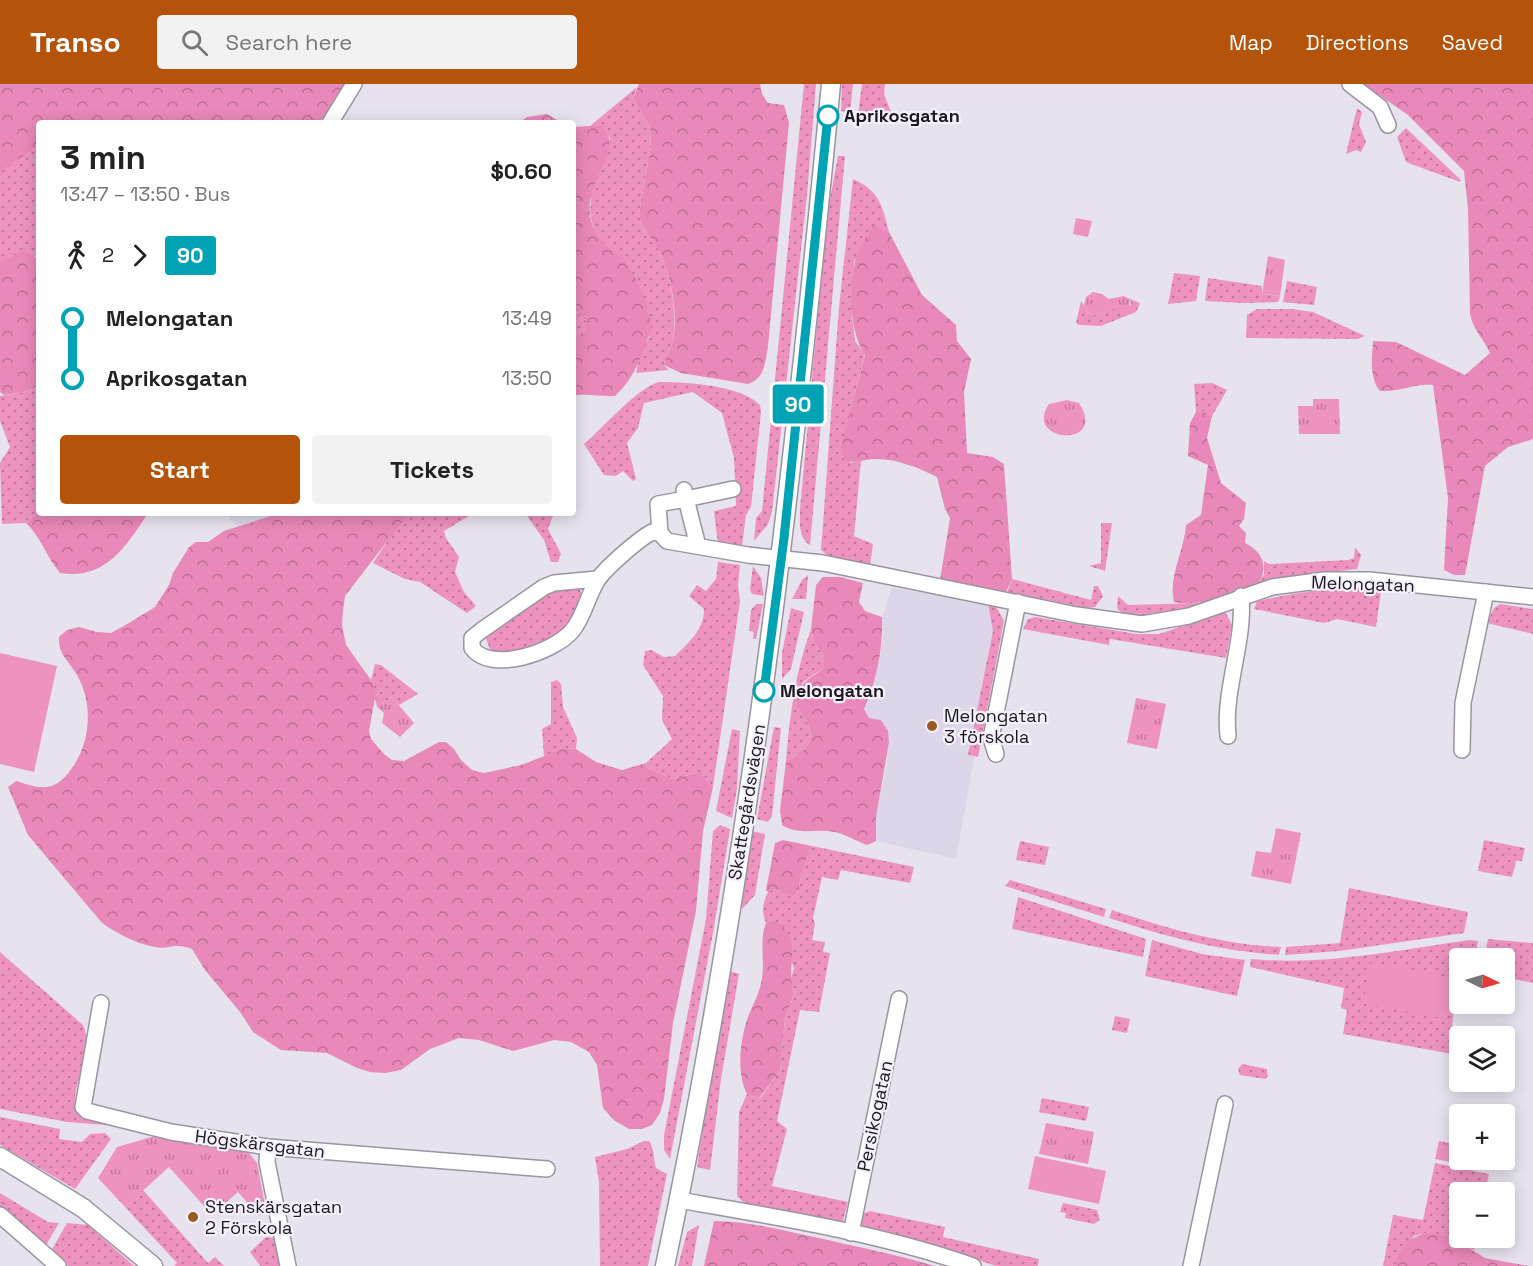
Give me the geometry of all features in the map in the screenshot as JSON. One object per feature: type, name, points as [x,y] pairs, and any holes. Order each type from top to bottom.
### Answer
[{"type":"street","points":[[332,120],[354,84]]},
{"type":"street","name":"Skattegårdsvägen","points":[[665,1266],[679,1200],[747,809],[781,559],[831,84]]},
{"type":"street","points":[[1350,84],[1380,107],[1388,125]]},
{"type":"street","points":[[597,579],[554,583],[544,587],[472,638],[472,648],[484,659],[495,661],[539,652],[558,643],[571,632],[580,618],[597,579],[649,533],[660,533],[658,504],[685,495],[733,489]]},
{"type":"street","points":[[685,495],[698,546]]},
{"type":"street","name":"Melongatan","points":[[660,533],[667,541],[781,559],[824,563],[1077,615],[1142,624],[1189,616],[1241,596],[1281,586],[1325,580],[1369,580],[1533,597]]},
{"type":"street","points":[[1462,750],[1463,704],[1486,592]]},
{"type":"street","points":[[1228,736],[1226,713],[1242,633],[1241,596]]},
{"type":"street","points":[[996,754],[991,738],[1018,602]]},
{"type":"street","name":"Persikogatan","points":[[851,1233],[899,999]]},
{"type":"street","name":"Högskärsgatan","points":[[101,1003],[83,1107],[97,1114],[150,1128],[268,1147],[547,1169]]},
{"type":"street","points":[[1191,1266],[1225,1104]]},
{"type":"street","points":[[268,1147],[267,1162],[288,1266]]},
{"type":"street","points":[[0,1156],[83,1208],[153,1266]]},
{"type":"street","points":[[679,1200],[851,1233],[973,1266]]},
{"type":"street","points":[[0,1215],[58,1266]]},
{"type":"shaded area","points":[[229,516],[271,516],[239,526],[230,520]]},
{"type":"shaded area","name":"Melongatan 3 förskola","points":[[892,588],[988,603],[999,620],[956,859],[876,841],[876,817],[887,764],[888,731],[881,720],[869,718],[864,709],[878,665],[883,640],[882,617]]},
{"type":"green space","points":[[0,84],[346,84],[321,120],[36,120],[36,147],[0,172]]},
{"type":"green space","points":[[639,84],[760,84],[762,94],[768,103],[784,105],[789,123],[768,346],[761,374],[748,384],[681,373],[664,365],[672,344],[675,311],[666,267],[639,213],[651,146],[650,126],[633,99]]},
{"type":"green space","points":[[804,84],[816,84],[807,195],[772,512],[768,524],[754,541],[756,518],[762,511]]},
{"type":"green space","points":[[842,84],[853,84],[850,112],[841,111]]},
{"type":"green space","points":[[862,84],[885,84],[884,94],[893,117],[858,115]]},
{"type":"green space","points":[[1363,84],[1533,84],[1533,439],[1508,447],[1485,466],[1465,575],[1454,575],[1444,570],[1448,498],[1433,385],[1380,391],[1374,380],[1372,360],[1373,341],[1396,342],[1465,375],[1490,353],[1473,325],[1470,313],[1468,209],[1464,171],[1408,115]]},
{"type":"green space","points":[[637,87],[633,99],[650,126],[651,146],[639,213],[666,267],[673,300],[674,334],[664,365],[669,370],[636,373],[640,355],[649,337],[609,250],[595,236],[590,212],[592,186],[610,138],[603,127],[590,126]]},
{"type":"green space","points":[[1357,108],[1362,112],[1359,124],[1366,142],[1361,152],[1356,150],[1346,154]]},
{"type":"green space","points":[[547,114],[557,120],[522,120],[527,117]]},
{"type":"green space","points":[[603,126],[608,134],[609,147],[592,194],[590,215],[596,234],[619,255],[638,282],[652,325],[634,372],[615,396],[576,396],[576,337],[586,330],[586,321],[576,311],[576,127]]},
{"type":"green space","points":[[1406,128],[1461,180],[1460,182],[1406,162],[1397,137]]},
{"type":"green space","points":[[36,147],[36,256],[0,262],[0,172]]},
{"type":"green space","points":[[838,156],[845,156],[810,545],[803,538],[800,509],[827,215]]},
{"type":"green space","points":[[853,179],[869,188],[874,194],[889,232],[875,224],[854,262],[852,315],[855,341],[865,354],[852,405],[850,463],[861,460],[854,536],[873,544],[870,566],[829,557],[821,550],[839,307]]},
{"type":"green space","points":[[1076,218],[1092,221],[1088,237],[1073,234]]},
{"type":"green space","points":[[875,224],[889,232],[922,295],[956,325],[957,341],[971,359],[964,392],[967,453],[993,457],[1004,464],[1012,579],[1006,592],[940,580],[950,518],[945,509],[937,477],[916,467],[884,459],[852,462],[844,460],[841,447],[865,355],[853,323],[851,297],[853,273],[858,252]]},
{"type":"green space","points":[[24,251],[36,257],[36,387],[24,392],[4,395],[0,392],[0,262]]},
{"type":"green space","points":[[1268,256],[1285,260],[1280,296],[1262,294]]},
{"type":"green space","points":[[1174,273],[1200,276],[1196,301],[1168,304]]},
{"type":"green space","points":[[1208,278],[1262,286],[1262,294],[1280,296],[1278,302],[1205,301]]},
{"type":"green space","points":[[1287,281],[1317,287],[1314,305],[1283,302]]},
{"type":"green space","points":[[1093,292],[1109,299],[1124,296],[1130,299],[1129,309],[1122,312],[1110,309],[1099,315],[1089,314],[1084,306],[1086,297]]},
{"type":"green space","points":[[1130,299],[1140,303],[1136,312],[1101,326],[1076,323],[1081,301],[1089,314],[1099,315],[1106,310],[1131,305]]},
{"type":"green space","points":[[1257,309],[1291,309],[1313,312],[1365,336],[1357,339],[1246,338],[1247,315]]},
{"type":"green space","points":[[576,311],[586,321],[586,330],[576,337]]},
{"type":"green space","points":[[659,382],[697,384],[727,389],[751,398],[760,405],[751,507],[746,515],[742,546],[718,544],[714,511],[736,506],[734,458],[722,413],[693,392],[644,403],[638,428],[627,443],[636,479],[633,481],[623,471],[616,476],[604,475],[584,444],[631,400]]},
{"type":"green space","points":[[1212,383],[1227,390],[1212,416],[1203,411],[1196,412],[1194,384]]},
{"type":"green space","points":[[36,387],[36,513],[26,523],[2,524],[0,463],[10,447],[0,421],[0,396],[24,392]]},
{"type":"green space","points":[[1313,399],[1339,399],[1340,434],[1299,434],[1298,406],[1313,406]]},
{"type":"green space","points":[[1067,400],[1079,403],[1085,418],[1083,428],[1076,434],[1055,433],[1047,427],[1044,417],[1049,404]]},
{"type":"green space","points":[[1203,411],[1212,416],[1207,438],[1221,483],[1246,503],[1244,519],[1239,526],[1246,533],[1245,543],[1260,555],[1263,571],[1259,584],[1228,595],[1196,603],[1174,602],[1173,583],[1186,525],[1201,515],[1208,465],[1188,456],[1190,423],[1196,412]]},
{"type":"green space","points":[[36,513],[36,516],[146,516],[131,538],[112,559],[90,572],[76,574],[60,573],[26,523]]},
{"type":"green space","points":[[271,516],[407,516],[345,596],[342,625],[346,645],[371,680],[376,692],[369,731],[371,739],[392,760],[404,761],[439,742],[446,742],[472,770],[484,773],[521,765],[565,748],[576,749],[596,762],[622,770],[646,763],[647,768],[673,779],[700,772],[713,787],[703,831],[696,911],[673,1023],[664,1099],[660,1113],[652,1125],[642,1129],[629,1129],[615,1121],[603,1108],[597,1065],[589,1052],[571,1042],[554,1040],[513,1051],[479,1040],[459,1038],[430,1049],[401,1070],[385,1073],[357,1068],[327,1053],[281,1050],[253,1032],[240,1012],[205,970],[192,949],[180,946],[160,948],[148,946],[127,938],[102,923],[28,835],[8,787],[16,781],[48,787],[60,781],[79,757],[87,732],[85,693],[80,680],[61,651],[59,637],[67,630],[79,627],[111,633],[155,607],[189,547],[196,542],[208,542],[224,531]]},
{"type":"green space","points":[[407,516],[469,516],[444,531],[459,557],[455,572],[464,592],[476,606],[467,613],[420,582],[405,579],[373,563],[402,519]]},
{"type":"green space","points":[[527,516],[553,516],[548,529],[561,554],[558,562],[551,562],[544,540]]},
{"type":"green space","points":[[1101,523],[1112,523],[1105,571],[1089,566],[1101,563]]},
{"type":"green space","points":[[1355,547],[1361,555],[1357,569],[1295,576],[1259,584],[1264,574],[1264,561],[1269,564],[1348,560],[1354,558]]},
{"type":"green space","points":[[718,562],[740,565],[738,585],[740,601],[713,787],[700,772],[673,779],[647,768],[646,763],[672,739],[662,720],[663,696],[643,665],[645,651],[651,650],[664,657],[675,656],[695,635],[699,629],[704,609],[689,596],[697,585],[706,591],[716,579]]},
{"type":"green space","points":[[753,566],[761,578],[764,596],[752,594],[750,590]]},
{"type":"green space","points":[[808,575],[806,599],[792,599],[802,580]]},
{"type":"green space","points":[[823,577],[840,577],[863,583],[859,602],[865,611],[882,617],[878,664],[864,709],[869,718],[881,720],[888,731],[889,742],[876,817],[876,841],[867,845],[835,832],[801,831],[782,825],[780,811],[786,761],[803,750],[810,738],[808,724],[797,708],[797,699],[804,684],[824,668],[824,655],[815,645],[811,629],[816,585]]},
{"type":"green space","points":[[1012,579],[1091,600],[1094,586],[1098,586],[1103,596],[1095,607],[1088,608],[1007,592]]},
{"type":"green space","points":[[580,588],[580,602],[574,616],[549,640],[517,653],[502,654],[490,649],[486,639],[487,635],[555,589]]},
{"type":"green space","points":[[1357,588],[1381,592],[1376,627],[1337,619],[1324,623],[1254,609],[1257,601],[1307,592]]},
{"type":"green space","points":[[1118,596],[1128,605],[1204,603],[1165,614],[1125,617],[1117,608]]},
{"type":"green space","points":[[988,603],[997,608],[1004,621],[978,757],[968,755],[993,631]]},
{"type":"green space","points":[[756,604],[763,604],[756,639],[753,639],[754,632],[749,631],[751,610]]},
{"type":"green space","points":[[1500,604],[1533,609],[1533,634],[1487,623],[1494,608]]},
{"type":"green space","points":[[791,608],[804,612],[791,669],[782,679],[782,653]]},
{"type":"green space","points":[[1226,613],[1232,625],[1226,658],[1110,639],[1109,645],[1023,629],[1028,619],[1035,617],[1136,634],[1159,634]]},
{"type":"green space","points":[[811,629],[815,645],[824,655],[824,668],[803,682],[797,708],[808,724],[810,738],[808,745],[796,756],[786,761],[794,694]]},
{"type":"green space","points":[[0,653],[57,666],[34,772],[0,764]]},
{"type":"green space","points":[[375,664],[381,665],[418,694],[399,705],[392,697],[377,707],[371,680]]},
{"type":"green space","points":[[557,680],[561,684],[563,707],[577,738],[576,749],[565,748],[544,757],[542,729],[551,724],[551,682]]},
{"type":"green space","points":[[392,697],[414,723],[400,737],[382,723],[384,713],[377,707]]},
{"type":"green space","points":[[1136,698],[1166,704],[1157,749],[1127,743]]},
{"type":"green space","points":[[774,727],[781,728],[772,816],[768,822],[757,819]]},
{"type":"green space","points":[[732,729],[740,731],[737,788],[732,818],[716,811]]},
{"type":"green space","points":[[720,825],[730,829],[713,933],[670,1159],[664,1150],[664,1135],[706,919],[713,831]]},
{"type":"green space","points":[[1276,828],[1301,833],[1291,884],[1251,876],[1256,851],[1271,853]]},
{"type":"green space","points":[[751,831],[765,834],[755,895],[742,909],[744,870]]},
{"type":"green space","points":[[783,840],[812,846],[799,889],[794,895],[775,889],[768,892],[766,890],[775,843]]},
{"type":"green space","points":[[1484,840],[1525,848],[1522,861],[1516,861],[1512,877],[1478,871]]},
{"type":"green space","points":[[1020,841],[1049,847],[1045,865],[1016,860]]},
{"type":"green space","points":[[812,846],[914,867],[910,883],[841,870],[838,880],[822,877],[813,918],[815,924],[812,940],[825,942],[823,952],[830,953],[819,1012],[800,1010],[777,1121],[787,1129],[772,1186],[848,1202],[842,1224],[745,1204],[737,1196],[739,1112],[747,1094],[760,1098],[780,1071],[785,1018],[794,993],[790,982],[794,968],[773,920],[766,923],[764,903],[768,892],[775,889],[794,894],[799,889]]},
{"type":"green space","points":[[1010,880],[1106,909],[1104,917],[1005,886]]},
{"type":"green space","points":[[1349,888],[1468,912],[1464,933],[1339,951],[1285,955],[1286,947],[1340,943]]},
{"type":"green space","points":[[1018,897],[1146,939],[1143,957],[1012,929]]},
{"type":"green space","points":[[1112,910],[1216,939],[1281,947],[1279,955],[1193,942],[1109,918]]},
{"type":"green space","points":[[773,920],[783,927],[792,944],[791,973],[794,993],[785,1018],[780,1071],[759,1098],[747,1094],[741,1076],[740,1056],[745,1026],[761,983],[764,929],[766,923]]},
{"type":"green space","points":[[1488,939],[1533,943],[1533,983],[1515,979],[1515,948],[1486,948]]},
{"type":"green space","points":[[1152,940],[1202,954],[1245,960],[1237,996],[1145,976]]},
{"type":"green space","points":[[1470,940],[1478,941],[1477,948],[1449,948],[1449,1014],[1454,1014],[1452,1026],[1449,1026],[1449,1053],[1343,1034],[1347,1010],[1341,1008],[1344,988],[1250,967],[1251,959],[1279,961],[1334,959]]},
{"type":"green space","points":[[0,952],[83,1025],[86,1035],[85,1056],[77,1087],[75,1108],[106,1122],[106,1125],[67,1122],[0,1109]]},
{"type":"green space","points":[[1371,962],[1449,978],[1447,1019],[1363,1003]]},
{"type":"green space","points":[[730,971],[739,974],[721,1079],[710,1170],[697,1167],[718,1025]]},
{"type":"green space","points":[[1115,1016],[1130,1019],[1127,1033],[1112,1030]]},
{"type":"green space","points":[[1242,1064],[1267,1069],[1268,1077],[1265,1079],[1240,1075],[1238,1069]]},
{"type":"green space","points":[[1042,1098],[1089,1107],[1086,1121],[1039,1112]]},
{"type":"green space","points":[[0,1117],[60,1129],[59,1139],[82,1142],[90,1134],[105,1133],[111,1139],[75,1189],[0,1145]]},
{"type":"green space","points":[[1046,1123],[1094,1132],[1088,1164],[1039,1154]]},
{"type":"green space","points":[[158,1135],[247,1150],[257,1163],[266,1210],[259,1216],[238,1192],[212,1215],[169,1167],[125,1207],[98,1178],[117,1147]]},
{"type":"green space","points":[[649,1141],[651,1144],[656,1168],[667,1174],[648,1266],[600,1266],[599,1182],[595,1157],[627,1149]]},
{"type":"green space","points":[[1439,1141],[1449,1143],[1449,1162],[1435,1159]]},
{"type":"green space","points":[[1035,1156],[1106,1171],[1099,1204],[1028,1189]]},
{"type":"green space","points":[[1435,1163],[1449,1166],[1449,1170],[1469,1170],[1489,1174],[1487,1182],[1449,1182],[1449,1240],[1431,1232],[1414,1236],[1395,1266],[1383,1266],[1393,1215],[1423,1220]]},
{"type":"green space","points":[[143,1190],[208,1263],[215,1257],[224,1266],[174,1266],[177,1263],[125,1207]]},
{"type":"green space","points":[[0,1193],[48,1222],[59,1223],[45,1247],[0,1207]]},
{"type":"green space","points":[[1063,1203],[1097,1210],[1100,1220],[1094,1224],[1065,1218],[1066,1213],[1060,1212]]},
{"type":"green space","points":[[870,1211],[945,1227],[943,1237],[1039,1259],[1038,1266],[996,1266],[922,1242],[866,1229],[861,1224],[862,1214]]},
{"type":"green space","points":[[714,1221],[777,1229],[935,1266],[704,1266]]},
{"type":"green space","points":[[67,1223],[88,1225],[134,1266],[68,1266],[51,1251]]},
{"type":"green space","points":[[699,1225],[692,1266],[678,1266],[687,1232]]},
{"type":"green space","points":[[1431,1232],[1449,1238],[1449,1248],[1469,1248],[1485,1258],[1529,1266],[1395,1266],[1403,1247],[1418,1236]]},
{"type":"green space","points":[[266,1237],[275,1238],[279,1266],[260,1266],[250,1252]]},
{"type":"bus line","name":"90","points":[[764,691],[784,538],[828,116]]},
{"type":"place","name":"Aprikosgatan","points":[[828,116]]},
{"type":"place","name":"Melongatan","points":[[764,691]]},
{"type":"place","name":"Melongatan 3 förskola","points":[[932,726]]},
{"type":"place","name":"Stenskärsgatan 2 Förskola","points":[[193,1217]]}]
